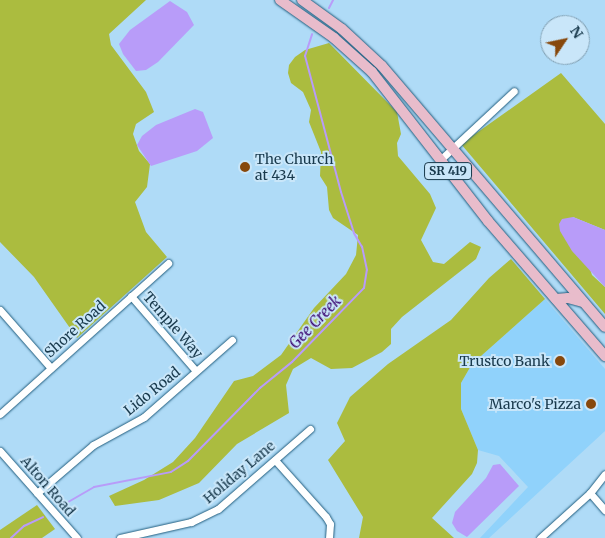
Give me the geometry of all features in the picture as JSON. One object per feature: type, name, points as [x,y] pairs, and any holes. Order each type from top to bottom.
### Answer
[{"type":"main road","name":"SR 419","points":[[280,0],[334,38],[372,72],[440,160],[605,356]]},
{"type":"main road","name":"SR 419","points":[[302,0],[342,29],[382,66],[605,327]]},
{"type":"main road","points":[[556,299],[568,298],[584,303]]},
{"type":"street","points":[[440,160],[514,91]]},
{"type":"street","name":"Shore Road","points":[[0,414],[168,263]]},
{"type":"street","name":"Temple Way","points":[[131,296],[196,371]]},
{"type":"street","points":[[0,310],[51,368]]},
{"type":"street","name":"Lido Road","points":[[37,493],[92,446],[144,417],[232,340]]},
{"type":"street","name":"Holiday Lane","points":[[120,538],[205,516],[231,499],[310,429]]},
{"type":"street","name":"Alton Road","points":[[0,451],[77,538]]},
{"type":"street","points":[[275,460],[326,517],[330,524],[330,538]]},
{"type":"street","points":[[540,538],[590,492],[605,474]]},
{"type":"street","points":[[590,492],[605,510]]},
{"type":"shaded area","points":[[170,1],[187,12],[194,25],[158,62],[146,70],[136,71],[123,54],[119,44],[130,30]]},
{"type":"shaded area","points":[[195,109],[203,112],[213,138],[197,151],[151,166],[137,145],[142,136],[156,125]]},
{"type":"shaded area","points":[[573,217],[605,230],[605,287],[572,251],[560,231],[559,224],[562,219]]},
{"type":"shaded area","points":[[545,299],[605,369],[605,431],[489,538],[480,538],[528,487],[499,456],[478,450],[461,409],[461,383],[472,364]]},
{"type":"shaded area","points":[[500,464],[519,486],[467,537],[457,531],[452,523],[455,512],[486,478],[493,465]]},
{"type":"green space","points":[[0,0],[146,0],[109,34],[111,45],[146,92],[154,112],[136,124],[133,134],[139,151],[150,164],[147,187],[135,202],[146,232],[167,257],[77,338],[34,277],[0,242]]},
{"type":"green space","points":[[329,43],[397,112],[401,134],[397,143],[398,156],[430,194],[436,208],[421,240],[433,262],[444,264],[470,242],[481,247],[476,259],[402,317],[391,329],[391,344],[382,352],[352,368],[331,369],[311,358],[293,369],[286,385],[289,413],[237,444],[199,483],[159,500],[115,506],[109,496],[144,480],[173,462],[195,438],[234,381],[253,376],[281,355],[314,308],[346,274],[356,255],[358,235],[333,218],[329,210],[327,187],[320,176],[321,152],[309,122],[311,110],[303,92],[291,83],[288,73],[289,65],[295,57],[305,50]]},
{"type":"green space","points":[[561,73],[605,124],[605,230],[573,217],[592,275],[605,287],[605,314],[461,144]]},
{"type":"green space","points":[[511,259],[545,299],[472,364],[461,383],[461,409],[478,450],[477,463],[472,474],[432,518],[454,538],[359,538],[363,517],[328,460],[345,441],[337,423],[350,397],[388,364],[451,320],[489,278]]},
{"type":"green space","points":[[37,505],[55,529],[42,538],[0,538],[0,530]]},
{"type":"waterway","name":"Gee Creek","points":[[329,8],[333,0]]},
{"type":"waterway","name":"Gee Creek","points":[[63,505],[94,487],[171,472],[188,461],[260,388],[292,362],[364,288],[367,270],[362,247],[354,233],[341,192],[305,56],[312,34]]},
{"type":"waterway","name":"Gee Creek","points":[[11,538],[24,526],[43,517]]},
{"type":"place","name":"The Church at 434","points":[[245,167]]},
{"type":"place","name":"Trustco Bank","points":[[560,361]]},
{"type":"place","name":"Marco's Pizza","points":[[591,404]]}]
